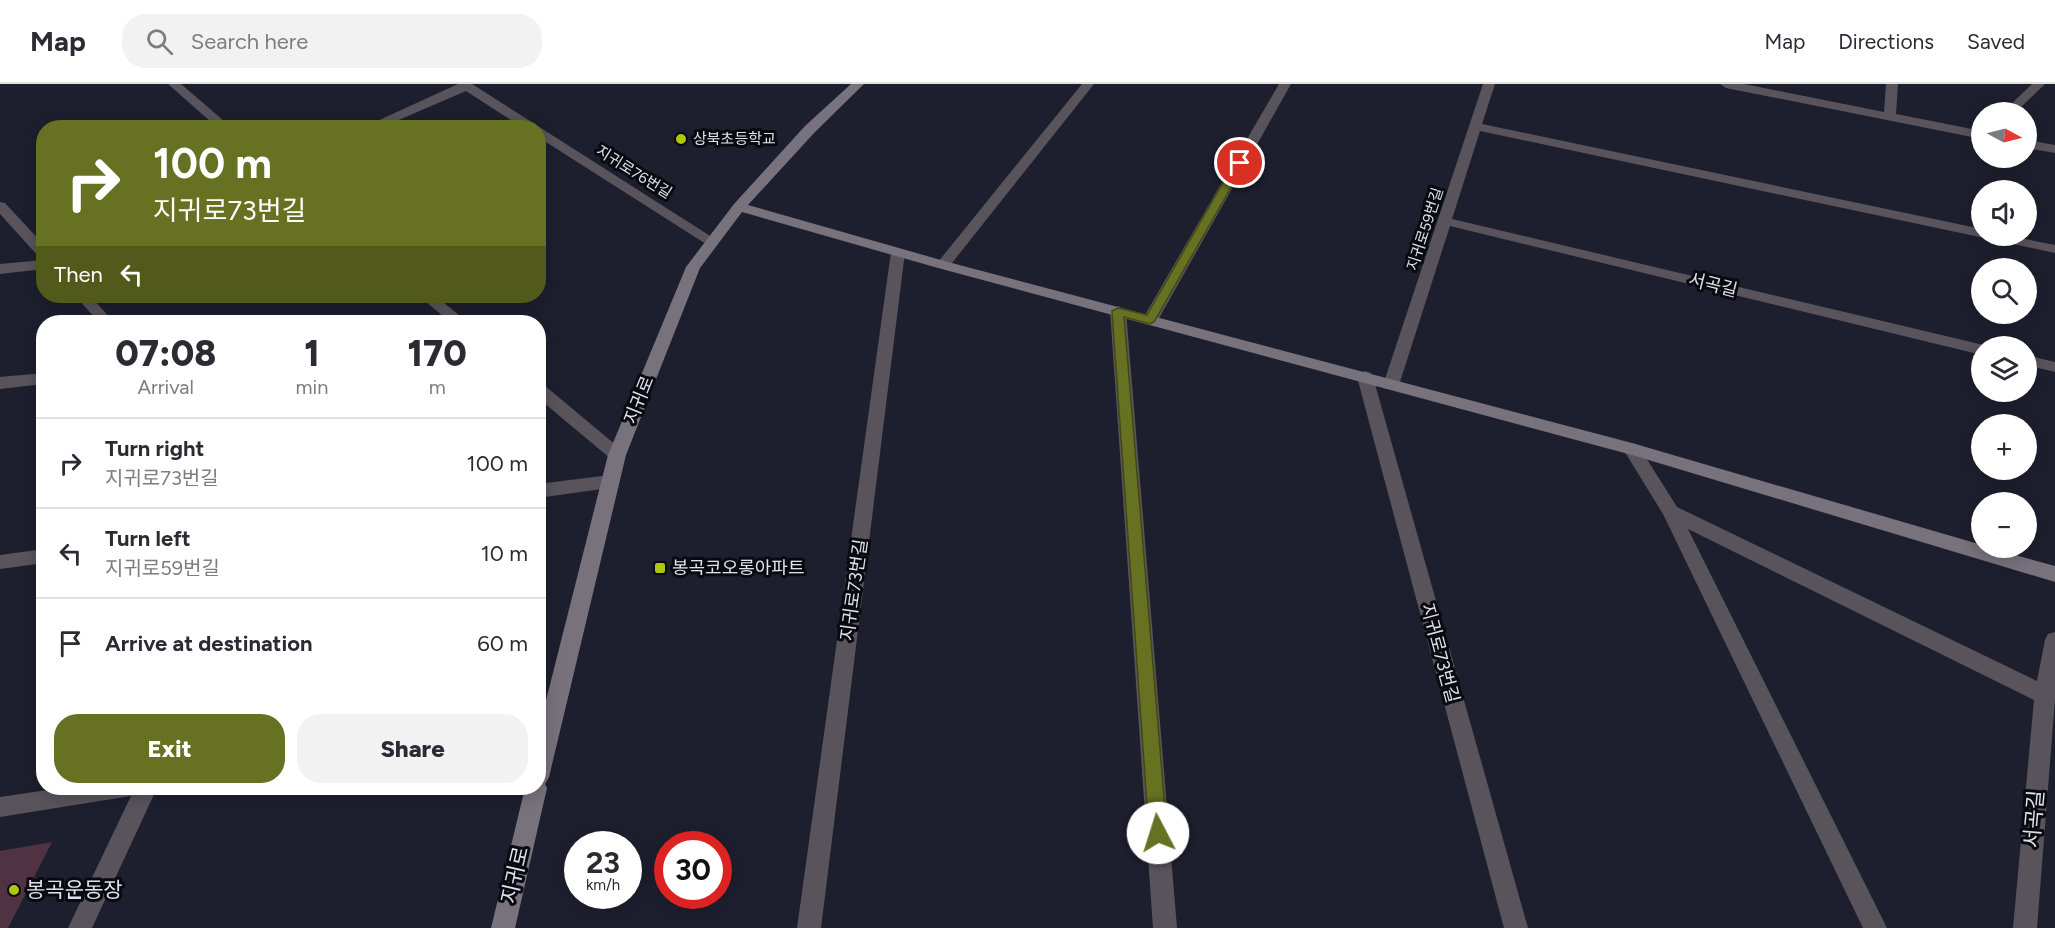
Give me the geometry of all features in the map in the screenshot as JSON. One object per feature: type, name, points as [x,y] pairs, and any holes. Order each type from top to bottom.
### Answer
[{"type":"street","points":[[174,84],[217,120]]},
{"type":"street","name":"지귀로","points":[[546,744],[617,455],[693,267],[711,240],[739,207],[810,129],[858,84]]},
{"type":"street","points":[[943,266],[1088,84]]},
{"type":"street","points":[[1150,320],[1285,84]]},
{"type":"street","name":"지귀로59번길","points":[[1391,385],[1489,84]]},
{"type":"street","points":[[1726,84],[1971,133]]},
{"type":"street","points":[[1890,116],[1892,84]]},
{"type":"street","points":[[2020,102],[2039,84]]},
{"type":"street","points":[[386,120],[466,85],[521,120]]},
{"type":"street","points":[[1475,126],[1971,231]]},
{"type":"street","name":"지귀로76번길","points":[[546,136],[711,240]]},
{"type":"street","points":[[2037,146],[2055,149]]},
{"type":"street","points":[[0,206],[36,245]]},
{"type":"street","points":[[739,207],[943,266],[1632,449],[2055,574]]},
{"type":"street","name":"서곡길","points":[[1445,220],[1971,347]]},
{"type":"street","points":[[2037,245],[2055,249]]},
{"type":"street","name":"지귀로73번길","points":[[809,928],[898,252]]},
{"type":"street","points":[[0,269],[36,265]]},
{"type":"street","points":[[89,303],[100,315]]},
{"type":"street","points":[[436,303],[450,315]]},
{"type":"street","points":[[1118,311],[1165,928]]},
{"type":"street","points":[[2037,363],[2055,367]]},
{"type":"street","name":"지귀로73번길","points":[[1365,377],[1516,928]]},
{"type":"street","points":[[0,383],[36,379]]},
{"type":"street","points":[[546,396],[617,455]]},
{"type":"street","points":[[1632,449],[1671,512],[1875,928]]},
{"type":"street","points":[[546,490],[610,482]]},
{"type":"street","points":[[1671,512],[2045,695]]},
{"type":"street","points":[[0,562],[36,557]]},
{"type":"street","name":"서곡길","points":[[2025,928],[2045,695],[2055,640]]},
{"type":"street","points":[[0,807],[79,795]]},
{"type":"street","points":[[80,928],[143,795]]},
{"type":"street","name":"지귀로","points":[[503,928],[534,795]]},
{"type":"shaded area","name":"봉곡운동장","points":[[52,842],[8,928],[0,928],[0,851]]},
{"type":"place","name":"상북초등학교","points":[[681,139]]},
{"type":"place","name":"봉곡코오롱아파트","points":[[660,568]]},
{"type":"place","name":"봉곡운동장","points":[[14,890]]},
{"type":"route","points":[[1158,833],[1118,311],[1150,320],[1240,163]]}]
